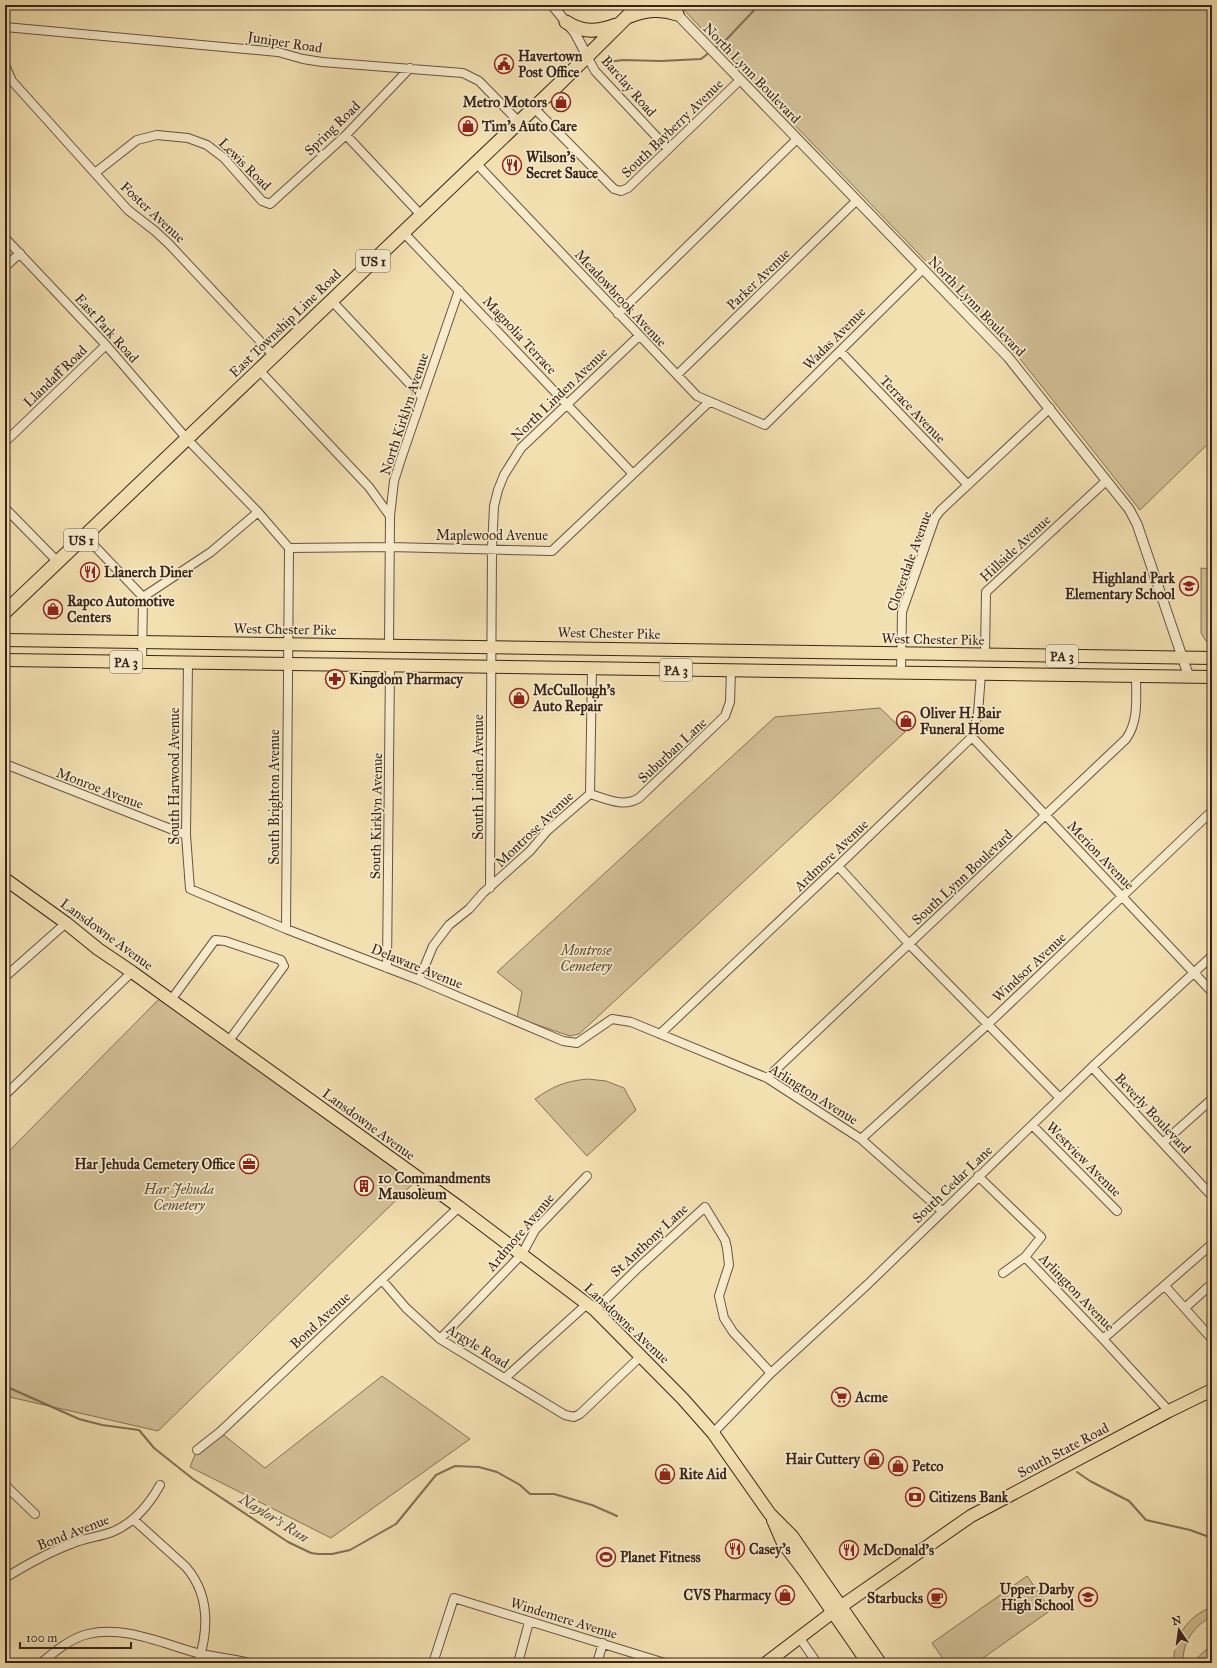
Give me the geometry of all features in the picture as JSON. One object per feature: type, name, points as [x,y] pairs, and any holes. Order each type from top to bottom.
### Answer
[{"type":"highway","name":"East Township Line Road","points":[[5,612],[534,108],[639,5]]},
{"type":"highway","points":[[566,22],[582,30],[590,31],[608,28],[643,12],[673,10]]},
{"type":"main road","name":"West Chester Pike","points":[[5,640],[1212,658]]},
{"type":"main road","name":"PA 3","points":[[5,660],[1212,677]]},
{"type":"main road","name":"Lansdowne Avenue","points":[[5,879],[66,923],[98,949],[460,1207],[591,1307],[683,1398],[713,1433],[770,1514],[783,1543],[837,1609]]},
{"type":"main road","name":"South State Road","points":[[766,1663],[837,1609],[971,1516],[1169,1411],[1212,1390]]},
{"type":"main road","points":[[837,1609],[868,1663]]},
{"type":"main road","points":[[837,1609],[880,1663]]},
{"type":"street","points":[[552,5],[577,37],[587,56]]},
{"type":"street","name":"North Lynn Boulevard","points":[[673,10],[1008,358],[1050,408],[1129,509],[1135,520],[1189,677]]},
{"type":"street","name":"Juniper Road","points":[[5,27],[278,52],[316,61],[410,68],[464,74],[474,77],[519,122]]},
{"type":"street","name":"Barclay Road","points":[[587,56],[596,71],[668,149]]},
{"type":"street","name":"Foster Avenue","points":[[5,65],[12,81],[128,210],[169,244],[274,356]]},
{"type":"street","name":"Spring Road","points":[[270,204],[346,135],[410,68]]},
{"type":"street","name":"South Bayberry Avenue","points":[[534,108],[614,189],[621,191],[628,188],[740,80]]},
{"type":"street","name":"Lewis Road","points":[[95,173],[137,140],[157,134],[188,138],[208,145],[224,158],[262,201],[270,204]]},
{"type":"street","points":[[346,135],[421,215]]},
{"type":"street","points":[[618,314],[797,139]]},
{"type":"street","name":"Meadowbrook Avenue","points":[[476,163],[697,396],[765,425]]},
{"type":"street","name":"Parker Avenue","points":[[677,376],[856,201]]},
{"type":"street","name":"Magnolia Terrace","points":[[404,232],[633,474]]},
{"type":"street","name":"East Park Road","points":[[5,238],[106,345],[187,439],[258,512],[289,548]]},
{"type":"street","points":[[5,267],[20,253]]},
{"type":"street","name":"Wadas Avenue","points":[[765,425],[922,270]]},
{"type":"street","name":"North Kirklyn Avenue","points":[[389,646],[390,516],[397,470],[459,290]]},
{"type":"street","points":[[332,300],[422,397]]},
{"type":"street","name":"North Linden Avenue","points":[[492,667],[492,549],[494,506],[504,475],[521,448],[639,336]]},
{"type":"street","name":"Llandaff Road","points":[[5,442],[106,345]]},
{"type":"street","name":"Terrace Avenue","points":[[840,351],[968,485]]},
{"type":"street","points":[[259,370],[369,487],[390,516]]},
{"type":"street","name":"Maplewood Avenue","points":[[289,548],[390,547],[552,551],[709,402]]},
{"type":"street","name":"Cloverdale Avenue","points":[[901,673],[901,618],[903,606],[935,518],[940,511],[1050,408]]},
{"type":"street","name":"Hillside Avenue","points":[[985,654],[986,592],[1106,480]]},
{"type":"street","points":[[5,508],[58,562]]},
{"type":"street","points":[[143,597],[205,556],[258,512]]},
{"type":"street","points":[[85,536],[143,597],[142,662]]},
{"type":"street","name":"South Brighton Avenue","points":[[286,930],[289,548]]},
{"type":"street","name":"South Harwood Avenue","points":[[188,663],[186,835],[190,889]]},
{"type":"street","name":"South Kirklyn Avenue","points":[[387,968],[390,666]]},
{"type":"street","name":"South Linden Avenue","points":[[490,888],[492,667]]},
{"type":"street","name":"Montrose Avenue","points":[[418,980],[433,946],[449,925],[469,909],[483,893],[530,851],[547,831],[590,794],[592,668]]},
{"type":"street","name":"Suburban Lane","points":[[590,794],[618,803],[633,802],[639,798],[725,716],[730,702],[731,670]]},
{"type":"street","points":[[972,737],[978,713],[982,674]]},
{"type":"street","name":"South Lynn Boulevard","points":[[767,1078],[910,945],[1126,739],[1132,731],[1135,718],[1136,676]]},
{"type":"street","name":"Merion Avenue","points":[[972,737],[1212,992]]},
{"type":"street","name":"Ardmore Avenue","points":[[660,1034],[972,737]]},
{"type":"street","name":"Monroe Avenue","points":[[5,764],[186,835]]},
{"type":"street","name":"Windsor Avenue","points":[[861,1138],[987,1025],[1212,811]]},
{"type":"street","points":[[838,866],[910,945],[1060,1098]]},
{"type":"street","name":"Delaware Avenue","points":[[190,889],[286,930],[418,980],[563,1041],[577,1043],[612,1019],[631,1022]]},
{"type":"street","points":[[5,977],[66,923]]},
{"type":"street","points":[[171,1000],[215,940],[225,941],[281,960],[284,966],[228,1042]]},
{"type":"street","name":"South Cedar Lane","points":[[713,1433],[771,1373],[868,1284],[978,1176],[1033,1126],[1092,1067],[1212,956]]},
{"type":"street","points":[[5,1095],[132,972]]},
{"type":"street","name":"Arlington Avenue","points":[[631,1022],[767,1078],[861,1138],[942,1211]]},
{"type":"street","name":"Beverly Boulevard","points":[[1092,1067],[1164,1142],[1212,1196]]},
{"type":"street","points":[[1164,1142],[1212,1099]]},
{"type":"street","name":"Westview Avenue","points":[[1033,1126],[1117,1211]]},
{"type":"street","name":"Ardmore Avenue","points":[[440,1339],[522,1254],[535,1230],[587,1176]]},
{"type":"street","name":"Arlington Avenue","points":[[978,1176],[1041,1237],[1025,1257],[1169,1411]]},
{"type":"street","name":"Bond Avenue","points":[[197,1450],[220,1432],[460,1207]]},
{"type":"street","name":"St Anthony Lane","points":[[505,1378],[639,1267],[705,1207],[725,1240],[728,1248],[729,1265],[719,1296],[724,1318],[733,1332],[771,1373]]},
{"type":"street","points":[[1103,1339],[1212,1244]]},
{"type":"street","points":[[1003,1273],[1025,1257]]},
{"type":"street","name":"Argyle Road","points":[[382,1280],[406,1308],[440,1339],[565,1416],[574,1417],[580,1414],[641,1356]]},
{"type":"street","points":[[1165,1286],[1212,1339]]},
{"type":"street","points":[[1185,1308],[1208,1287],[1212,1286]]},
{"type":"street","points":[[5,1485],[35,1514]]},
{"type":"street","name":"Bond Avenue","points":[[5,1578],[35,1560],[56,1550],[82,1540],[113,1532],[141,1513],[160,1485]]},
{"type":"street","points":[[133,1519],[177,1557],[196,1580],[203,1596],[206,1612],[201,1654],[198,1663]]},
{"type":"street","name":"Windemere Avenue","points":[[433,1663],[454,1598],[665,1663]]},
{"type":"street","points":[[518,1663],[530,1622]]},
{"type":"street","points":[[41,1663],[70,1642],[86,1634],[108,1631],[131,1634],[201,1654],[250,1663]]},
{"type":"street","points":[[799,1638],[817,1663]]},
{"type":"street","points":[[597,1663],[603,1643]]},
{"type":"green space","points":[[679,5],[1212,5],[1212,440],[1140,510],[1021,360]]},
{"type":"green space","points":[[1201,568],[1212,569],[1212,641],[1206,641],[1201,633]]},
{"type":"green space","name":"Montrose Cemetery","points":[[880,708],[905,732],[579,1034],[570,1036],[517,1018],[522,992],[497,972],[775,717]]},
{"type":"green space","name":"Har Jehuda Cemetery","points":[[163,995],[419,1178],[158,1431],[5,1396],[5,1155]]},
{"type":"green space","points":[[588,1079],[606,1081],[624,1088],[636,1110],[587,1156],[535,1099],[560,1085]]},
{"type":"green space","points":[[382,1376],[470,1439],[331,1538],[190,1467],[197,1450],[220,1432],[265,1468]]},
{"type":"green space","points":[[1027,1576],[1051,1610],[976,1663],[946,1663],[932,1643]]},
{"type":"green space","points":[[1212,1607],[1212,1617],[1200,1625],[1190,1636],[1185,1648],[1183,1663],[1174,1663],[1174,1654],[1179,1636],[1189,1622],[1196,1616]]},
{"type":"green space","points":[[1212,1644],[1212,1663],[1196,1663],[1194,1661]]},
{"type":"waterway","points":[[715,48],[725,41],[759,5]]},
{"type":"waterway","points":[[607,62],[623,60],[661,61],[701,59],[710,52]]},
{"type":"waterway","name":"Naylor's Run","points":[[5,1386],[79,1419],[102,1425],[139,1430],[154,1448],[193,1479],[288,1542],[311,1553],[332,1554],[350,1550],[396,1524],[436,1475],[455,1466],[479,1467],[497,1472],[520,1485],[530,1494],[554,1494],[592,1505],[617,1516]]},
{"type":"waterway","name":"Naylor's Run","points":[[1077,1472],[1090,1481],[1129,1501],[1146,1520],[1190,1530],[1212,1538]]},
{"type":"place","name":"Havertown Post Office","points":[[504,64]]},
{"type":"place","name":"Metro Motors","points":[[561,102]]},
{"type":"place","name":"Tim's Auto Care","points":[[468,126]]},
{"type":"place","name":"Wilson's Secret Sauce","points":[[512,165]]},
{"type":"place","name":"Llanerch Diner","points":[[90,572]]},
{"type":"place","name":"Highland Park Elementary School","points":[[1189,586]]},
{"type":"place","name":"Rapco Automotive Centers","points":[[53,609]]},
{"type":"place","name":"Kingdom Pharmacy","points":[[335,679]]},
{"type":"place","name":"McCullough's Auto Repair","points":[[519,698]]},
{"type":"place","name":"Oliver H. Bair Funeral Home","points":[[906,721]]},
{"type":"place","name":"Har Jehuda Cemetery Office","points":[[249,1164]]},
{"type":"place","name":"10 Commandments Mausoleum","points":[[364,1186]]},
{"type":"place","name":"Acme","points":[[841,1397]]},
{"type":"place","name":"Hair Cuttery","points":[[874,1459]]},
{"type":"place","name":"Petco","points":[[898,1466]]},
{"type":"place","name":"Rite Aid","points":[[665,1474]]},
{"type":"place","name":"Citizens Bank","points":[[915,1497]]},
{"type":"place","name":"Casey's","points":[[735,1549]]},
{"type":"place","name":"McDonald's","points":[[849,1550]]},
{"type":"place","name":"Planet Fitness","points":[[606,1557]]},
{"type":"place","name":"CVS Pharmacy","points":[[785,1595]]},
{"type":"place","name":"Upper Darby High School","points":[[1088,1597]]},
{"type":"place","name":"Starbucks","points":[[937,1598]]}]
